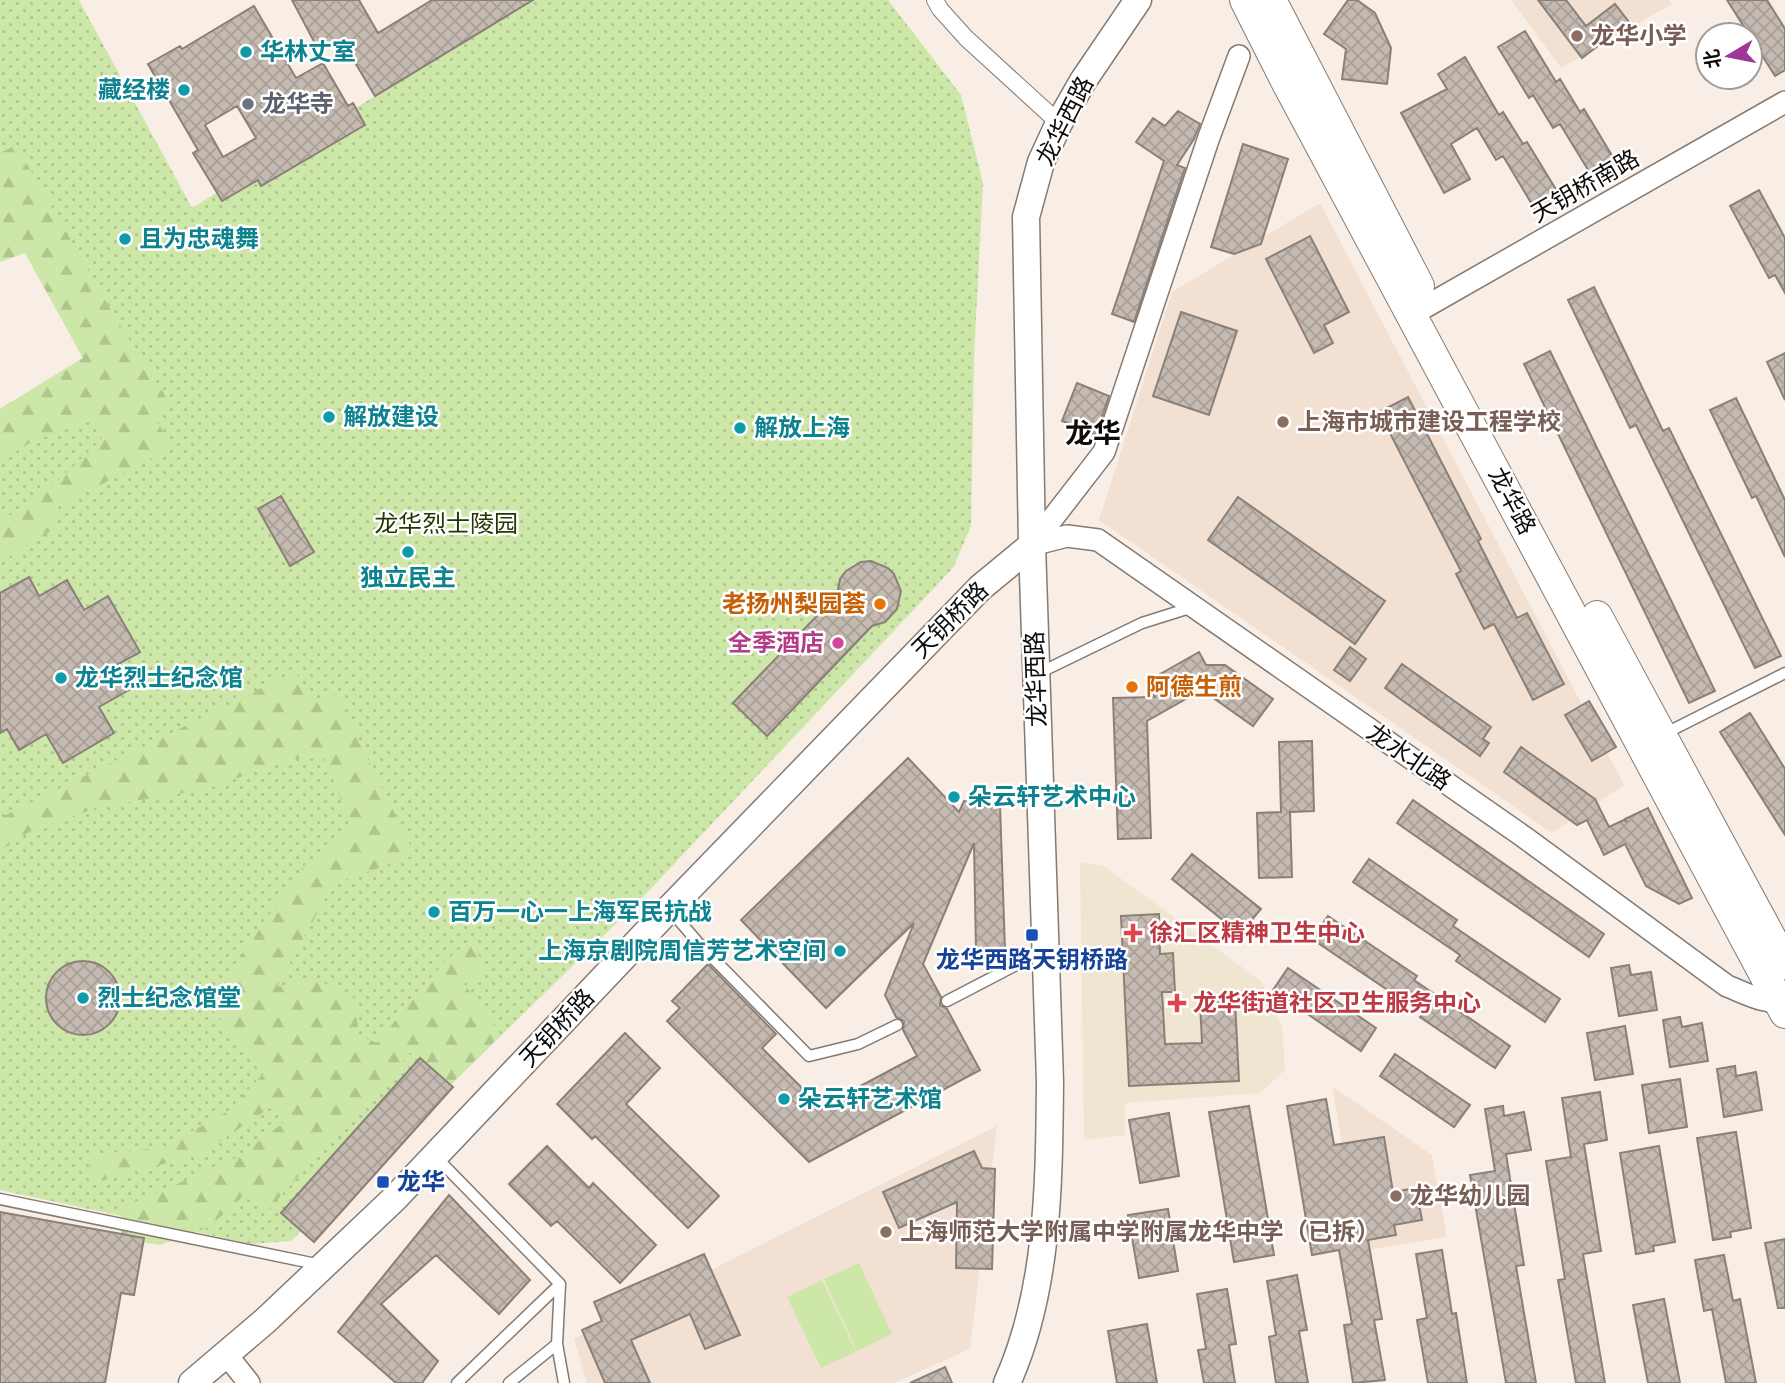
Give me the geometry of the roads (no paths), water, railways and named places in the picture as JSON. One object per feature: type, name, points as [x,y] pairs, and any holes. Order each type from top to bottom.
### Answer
[{"type":"main road","name":"龙华路","points":[[1245,0],[1287,83],[1420,310],[1661,735],[1780,955]]},
{"type":"main road","name":"龙华路","points":[[1271,0],[1420,310],[1783,1005]]},
{"type":"street","points":[[935,0],[966,38],[1059,123]]},
{"type":"street","name":"龙华西路","points":[[1007,1383],[1028,1324],[1040,1265],[1049,1158],[1026,217],[1041,162],[1059,123],[1083,81],[1139,0]]},
{"type":"street","points":[[1032,545],[1104,452],[1209,137],[1239,56]]},
{"type":"street","name":"天钥桥南路","points":[[1420,310],[1785,102]]},
{"type":"street","name":"龙水北路","points":[[1032,545],[1067,536],[1098,540],[1524,837],[1727,986],[1783,1005]]},
{"type":"street","name":"天钥桥路","points":[[192,1383],[265,1321],[394,1199],[669,909],[980,588],[1032,545]]},
{"type":"street","points":[[226,1354],[249,1383]]},
{"type":"lane","points":[[1036,674],[1142,623],[1193,607]]},
{"type":"lane","points":[[1661,735],[1785,673]]},
{"type":"lane","points":[[669,909],[701,946],[809,1056],[858,1044],[897,1025]]},
{"type":"lane","points":[[947,1001],[1045,950]]},
{"type":"lane","points":[[435,1156],[560,1284],[557,1344],[563,1382]]},
{"type":"lane","points":[[0,1199],[323,1266]]},
{"type":"lane","points":[[457,1383],[560,1284]]},
{"type":"lane","points":[[509,1383],[557,1344]]},
{"type":"place","name":"龙华小学","points":[[1577,36]]},
{"type":"place","name":"华林丈室","points":[[246,52]]},
{"type":"place","name":"藏经楼","points":[[184,90]]},
{"type":"place","name":"龙华寺","points":[[248,104]]},
{"type":"place","name":"且为忠魂舞","points":[[125,239]]},
{"type":"place","name":"解放建设","points":[[329,417]]},
{"type":"place","name":"上海市城市建设工程学校","points":[[1283,422]]},
{"type":"place","name":"解放上海","points":[[740,428]]},
{"type":"place","name":"独立民主","points":[[408,552]]},
{"type":"place","name":"老扬州梨园荟","points":[[880,604]]},
{"type":"place","name":"全季酒店","points":[[838,643]]},
{"type":"place","name":"龙华烈士纪念馆","points":[[61,678]]},
{"type":"place","name":"阿德生煎","points":[[1132,687]]},
{"type":"place","name":"朵云轩艺术中心","points":[[954,797]]},
{"type":"place","name":"百万一心一上海军民抗战","points":[[434,912]]},
{"type":"place","name":"徐汇区精神卫生中心","points":[[1133,933]]},
{"type":"place","name":"龙华西路天钥桥路","points":[[1032,935]]},
{"type":"place","name":"上海京剧院周信芳艺术空间","points":[[840,951]]},
{"type":"place","name":"烈士纪念馆堂","points":[[83,998]]},
{"type":"place","name":"龙华街道社区卫生服务中心","points":[[1177,1003]]},
{"type":"place","name":"朵云轩艺术馆","points":[[784,1099]]},
{"type":"place","name":"龙华","points":[[383,1182]]},
{"type":"place","name":"龙华幼儿园","points":[[1396,1196]]},
{"type":"place","name":"上海师范大学附属中学附属龙华中学（已拆）","points":[[886,1232]]},
{"type":"district","name":"龙华","points":[[1093,433]]},
{"type":"park label","name":"龙华烈士陵园","points":[[446,524]]}]
